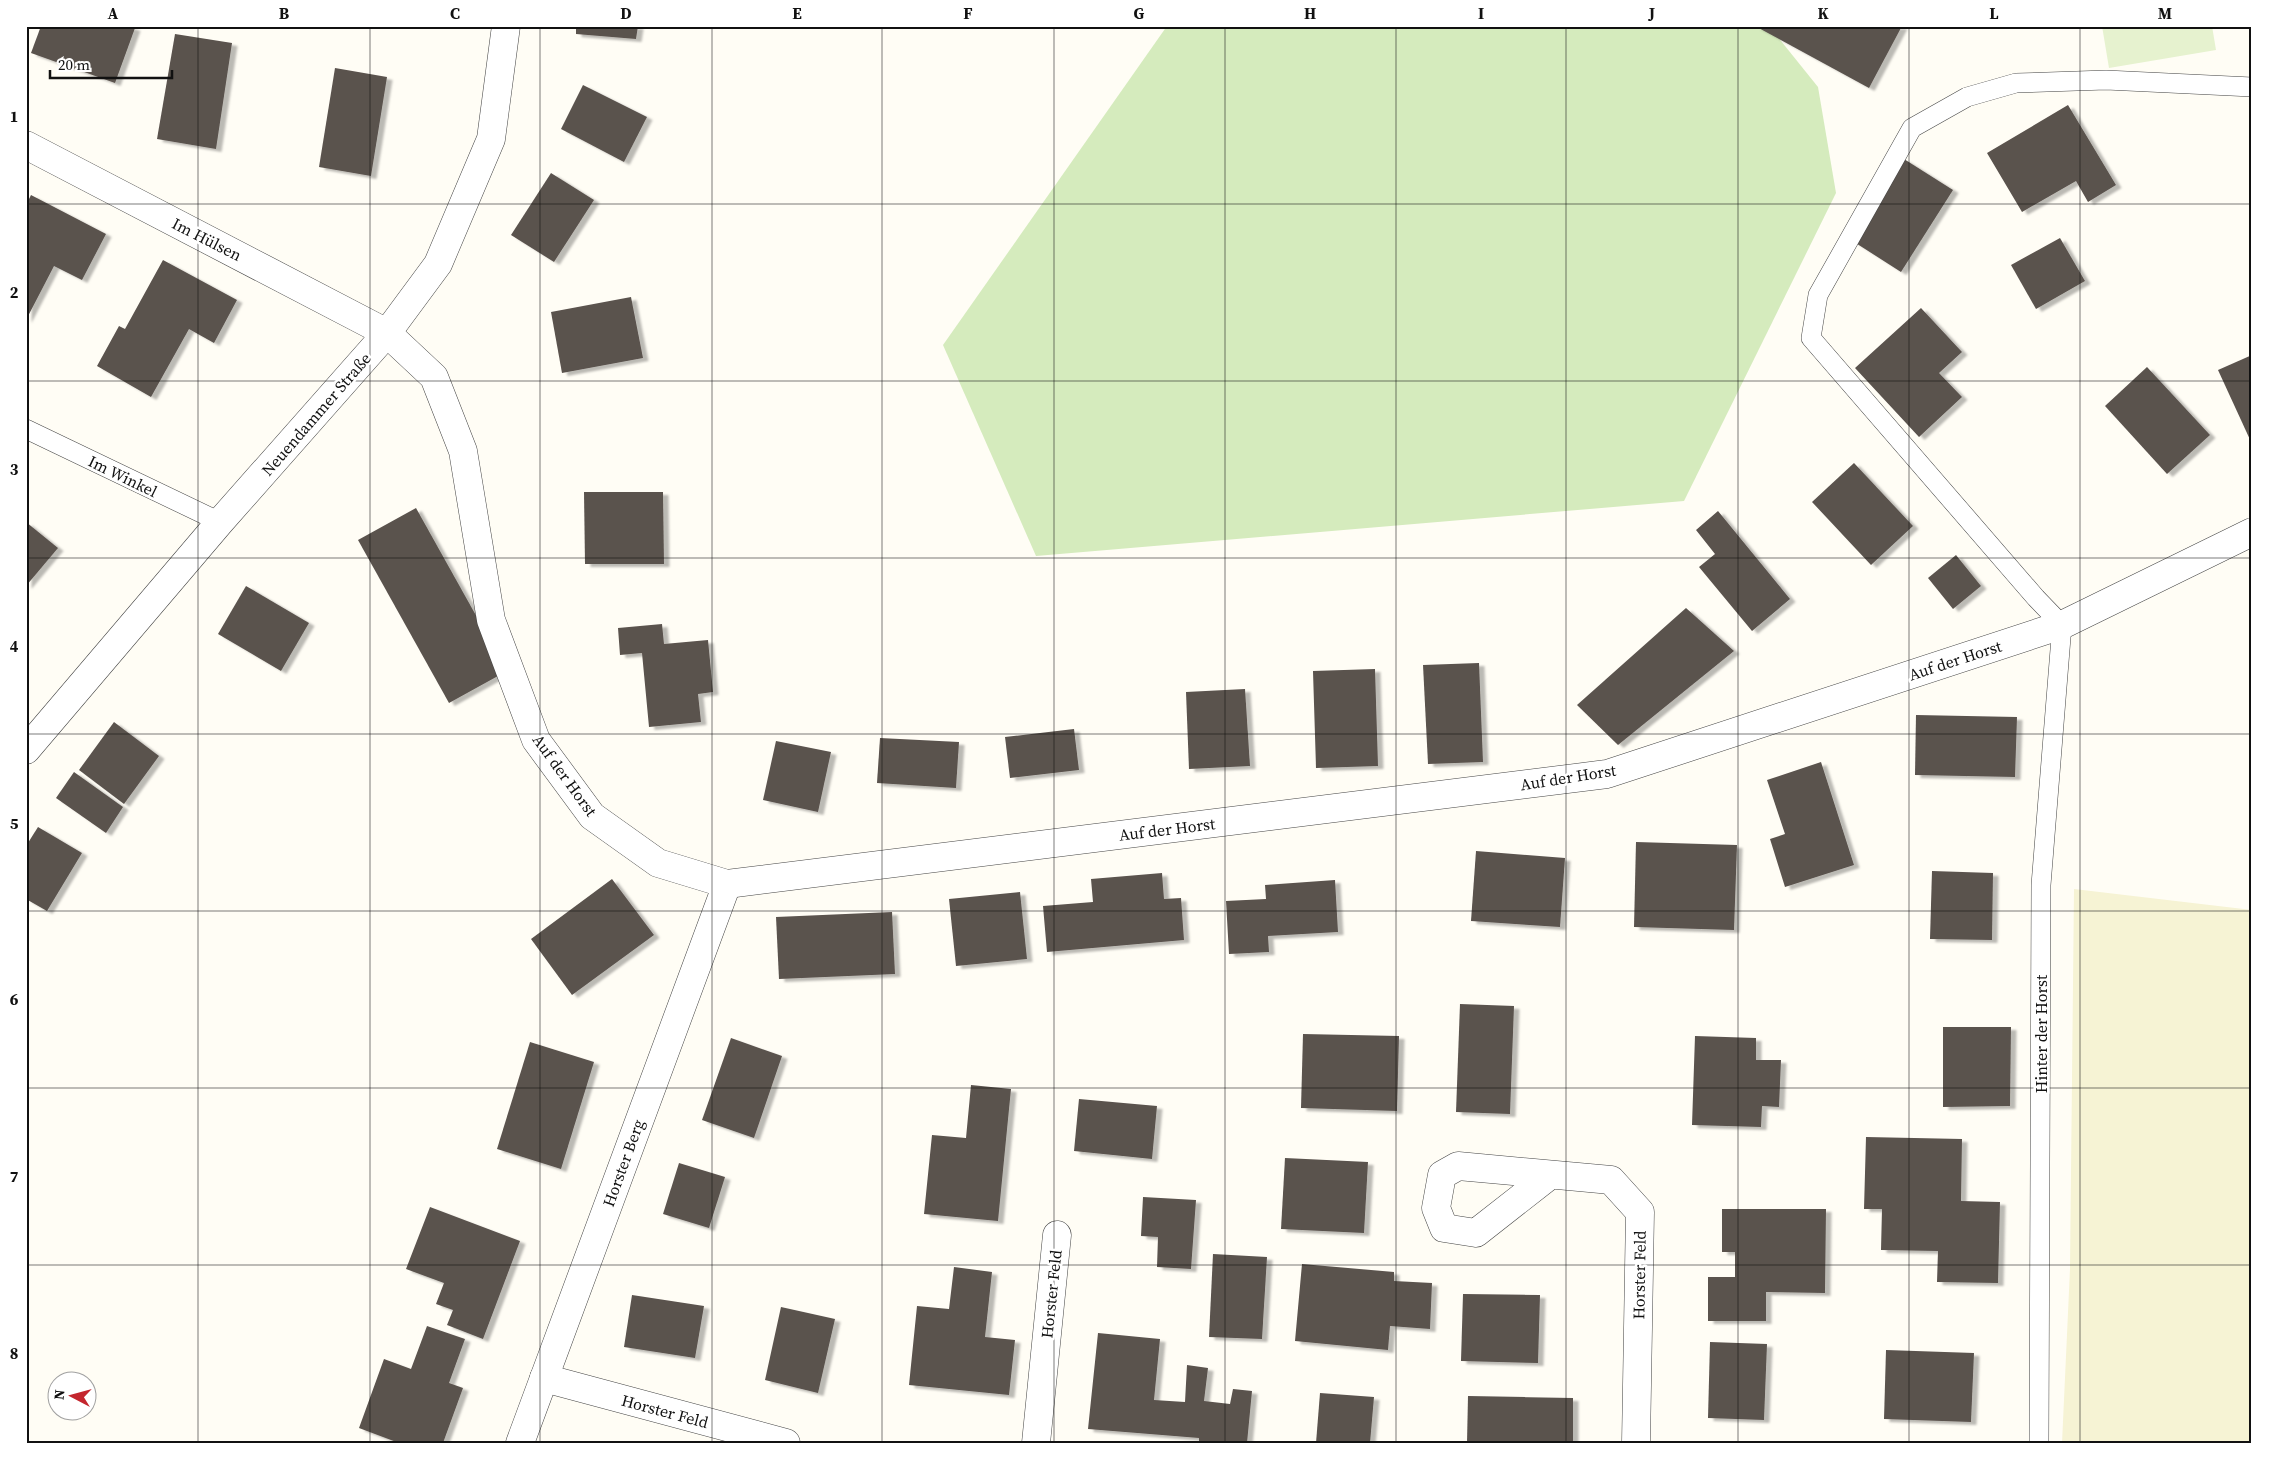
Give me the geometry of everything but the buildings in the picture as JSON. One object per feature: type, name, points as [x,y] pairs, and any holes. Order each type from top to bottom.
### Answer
[{"type":"street","name":"Neuendammer Straße","points":[[26,750],[220,522],[387,333],[438,264],[491,139],[506,26]]},
{"type":"street","name":"Im Hülsen","points":[[26,145],[387,333]]},
{"type":"street","name":"Auf der Horst","points":[[387,333],[434,377],[463,451],[491,620],[536,740],[592,816],[658,863],[727,884],[1607,774],[2062,625],[2252,532]]},
{"type":"street","name":"Horster Berg","points":[[520,1443],[727,884]]},
{"type":"street","name":"Horster Feld","points":[[1550,1175],[1611,1180],[1640,1212],[1636,1443]]},
{"type":"street","name":"Horster Feld","points":[[1036,1443],[1057,1235]]},
{"type":"street","name":"Horster Feld","points":[[544,1378],[786,1443]]},
{"type":"lane","points":[[2062,625],[2030,591],[1811,338],[1818,296],[1912,128],[1967,97],[2016,83],[2106,80],[2252,87]]},
{"type":"lane","name":"Im Winkel","points":[[26,429],[220,522]]},
{"type":"lane","name":"Hinter der Horst","points":[[2039,1443],[2041,885],[2062,625]]},
{"type":"shaded area","points":[[2074,889],[2252,910],[2252,1443],[2062,1443],[2070,1269]]},
{"type":"green space","points":[[1167,26],[1769,26],[1818,87],[1836,193],[1684,501],[1036,556],[943,345]]},
{"type":"green space","points":[[2102,26],[2212,26],[2216,50],[2109,68]]}]
